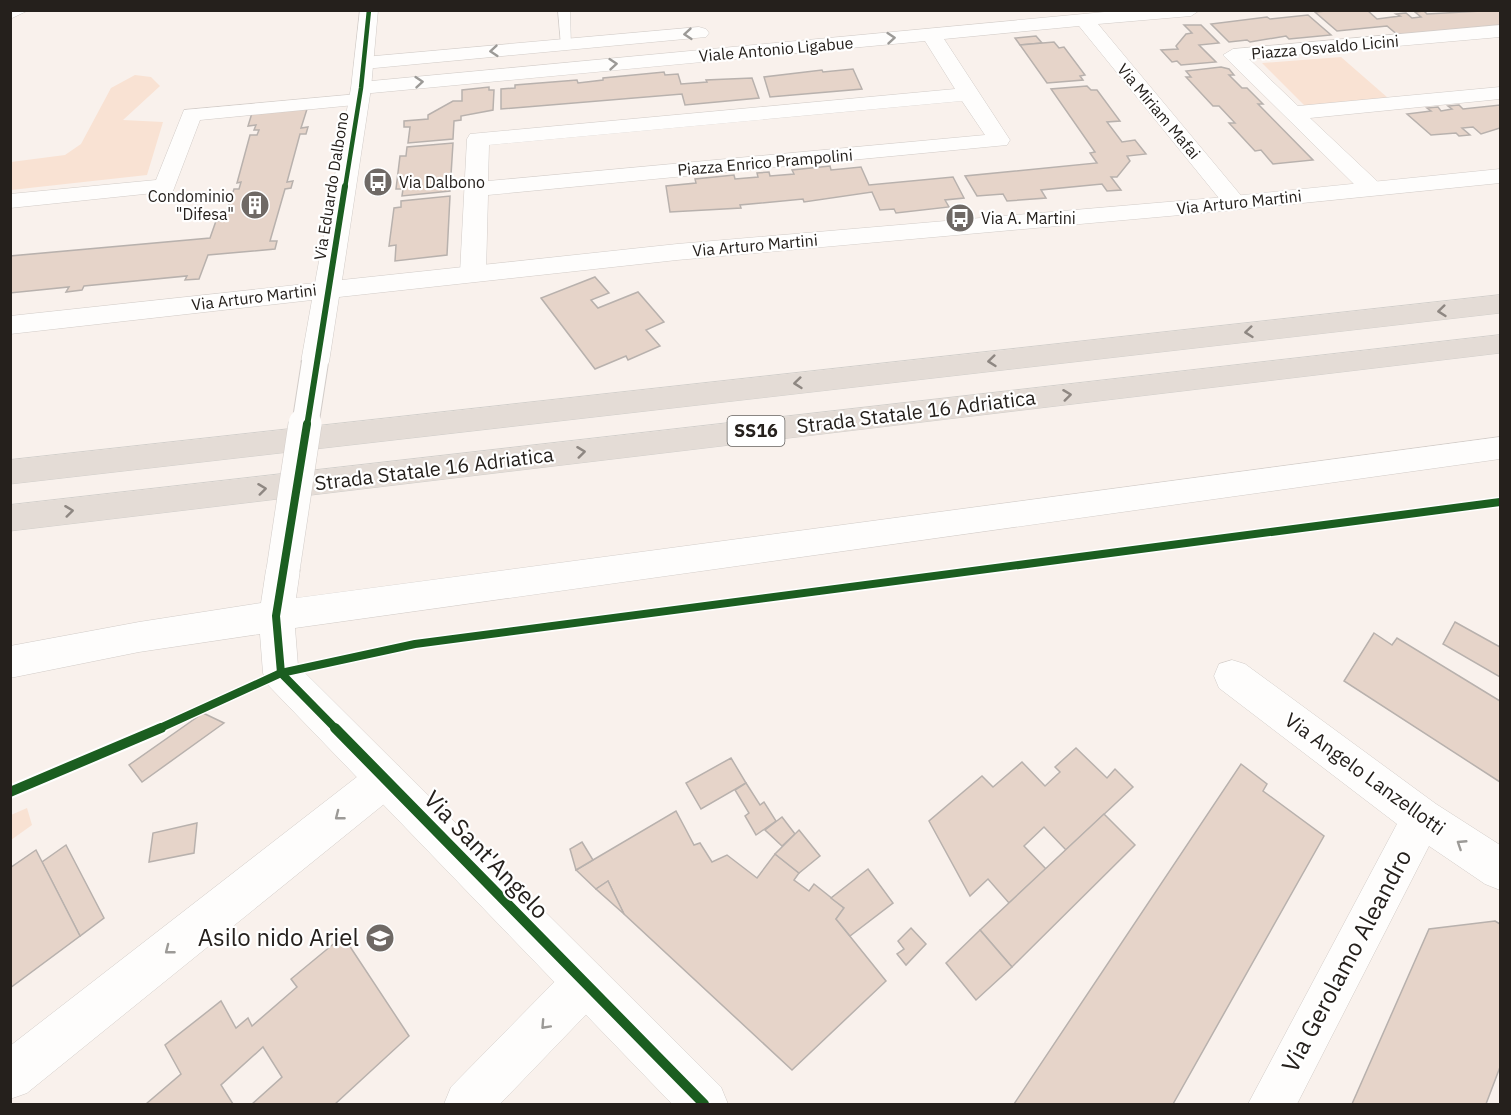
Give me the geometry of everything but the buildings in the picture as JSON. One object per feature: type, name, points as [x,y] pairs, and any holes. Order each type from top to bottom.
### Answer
[{"type":"highway","name":"Strada Statale 16 Adriatica","points":[[10,472],[1500,304]]},
{"type":"highway","name":"Strada Statale 16 Adriatica","points":[[10,518],[1500,344]]},
{"type":"street","points":[[10,14],[20,10]]},
{"type":"street","points":[[364,63],[369,10]]},
{"type":"street","name":"Viale Antonio Ligabue","points":[[10,201],[165,186],[191,114],[359,94],[931,34],[1191,10]]},
{"type":"street","name":"Via Miriam Mafai","points":[[1084,20],[1234,203]]},
{"type":"street","name":"Viale Antonio Ligabue","points":[[364,63],[720,31]]},
{"type":"street","name":"Piazza Osvaldo Licini","points":[[1371,188],[1233,55],[1500,31]]},
{"type":"street","name":"Piazza Enrico Prampolini","points":[[476,189],[999,140],[931,34]]},
{"type":"street","name":"Via Eduardo Dalbono","points":[[315,362],[364,63]]},
{"type":"street","points":[[1293,113],[1500,93]]},
{"type":"street","points":[[473,273],[478,139],[968,94]]},
{"type":"street","name":"Via Arturo Martini","points":[[10,326],[328,288],[677,252],[1234,203],[1500,176]]},
{"type":"street","name":"Via Sant'Angelo","points":[[315,362],[276,616],[281,672],[704,1104]]},
{"type":"street","points":[[10,662],[139,637],[276,616],[1500,448]]},
{"type":"street","name":"Via Angelo Lanzellotti","points":[[1232,676],[1422,818],[1500,869]]},
{"type":"street","points":[[10,1076],[385,779]]},
{"type":"street","name":"Via Gerolamo Aleandro","points":[[1272,1104],[1422,818]]},
{"type":"street","points":[[468,1104],[585,983]]},
{"type":"lane","points":[[564,10],[567,45]]},
{"type":"shaded area","points":[[1341,57],[1388,98],[1305,106],[1262,63]]},
{"type":"shaded area","points":[[135,75],[151,77],[160,86],[123,120],[163,122],[147,175],[11,190],[11,162],[65,155],[81,144],[111,88]]},
{"type":"shaded area","points":[[27,808],[32,825],[11,840],[11,815]]},
{"type":"cycle path","points":[[369,10],[361,88],[276,616],[281,673],[704,1104]]},
{"type":"cycle path","points":[[10,792],[139,738],[281,673],[415,644],[1500,502]]},
{"type":"place","name":"Via Dalbono","points":[[378,182]]},
{"type":"place","name":"Condominio \"Difesa\"","points":[[255,205]]},
{"type":"place","name":"Via A. Martini","points":[[960,218]]},
{"type":"place","name":"Asilo nido Ariel","points":[[380,938]]}]
